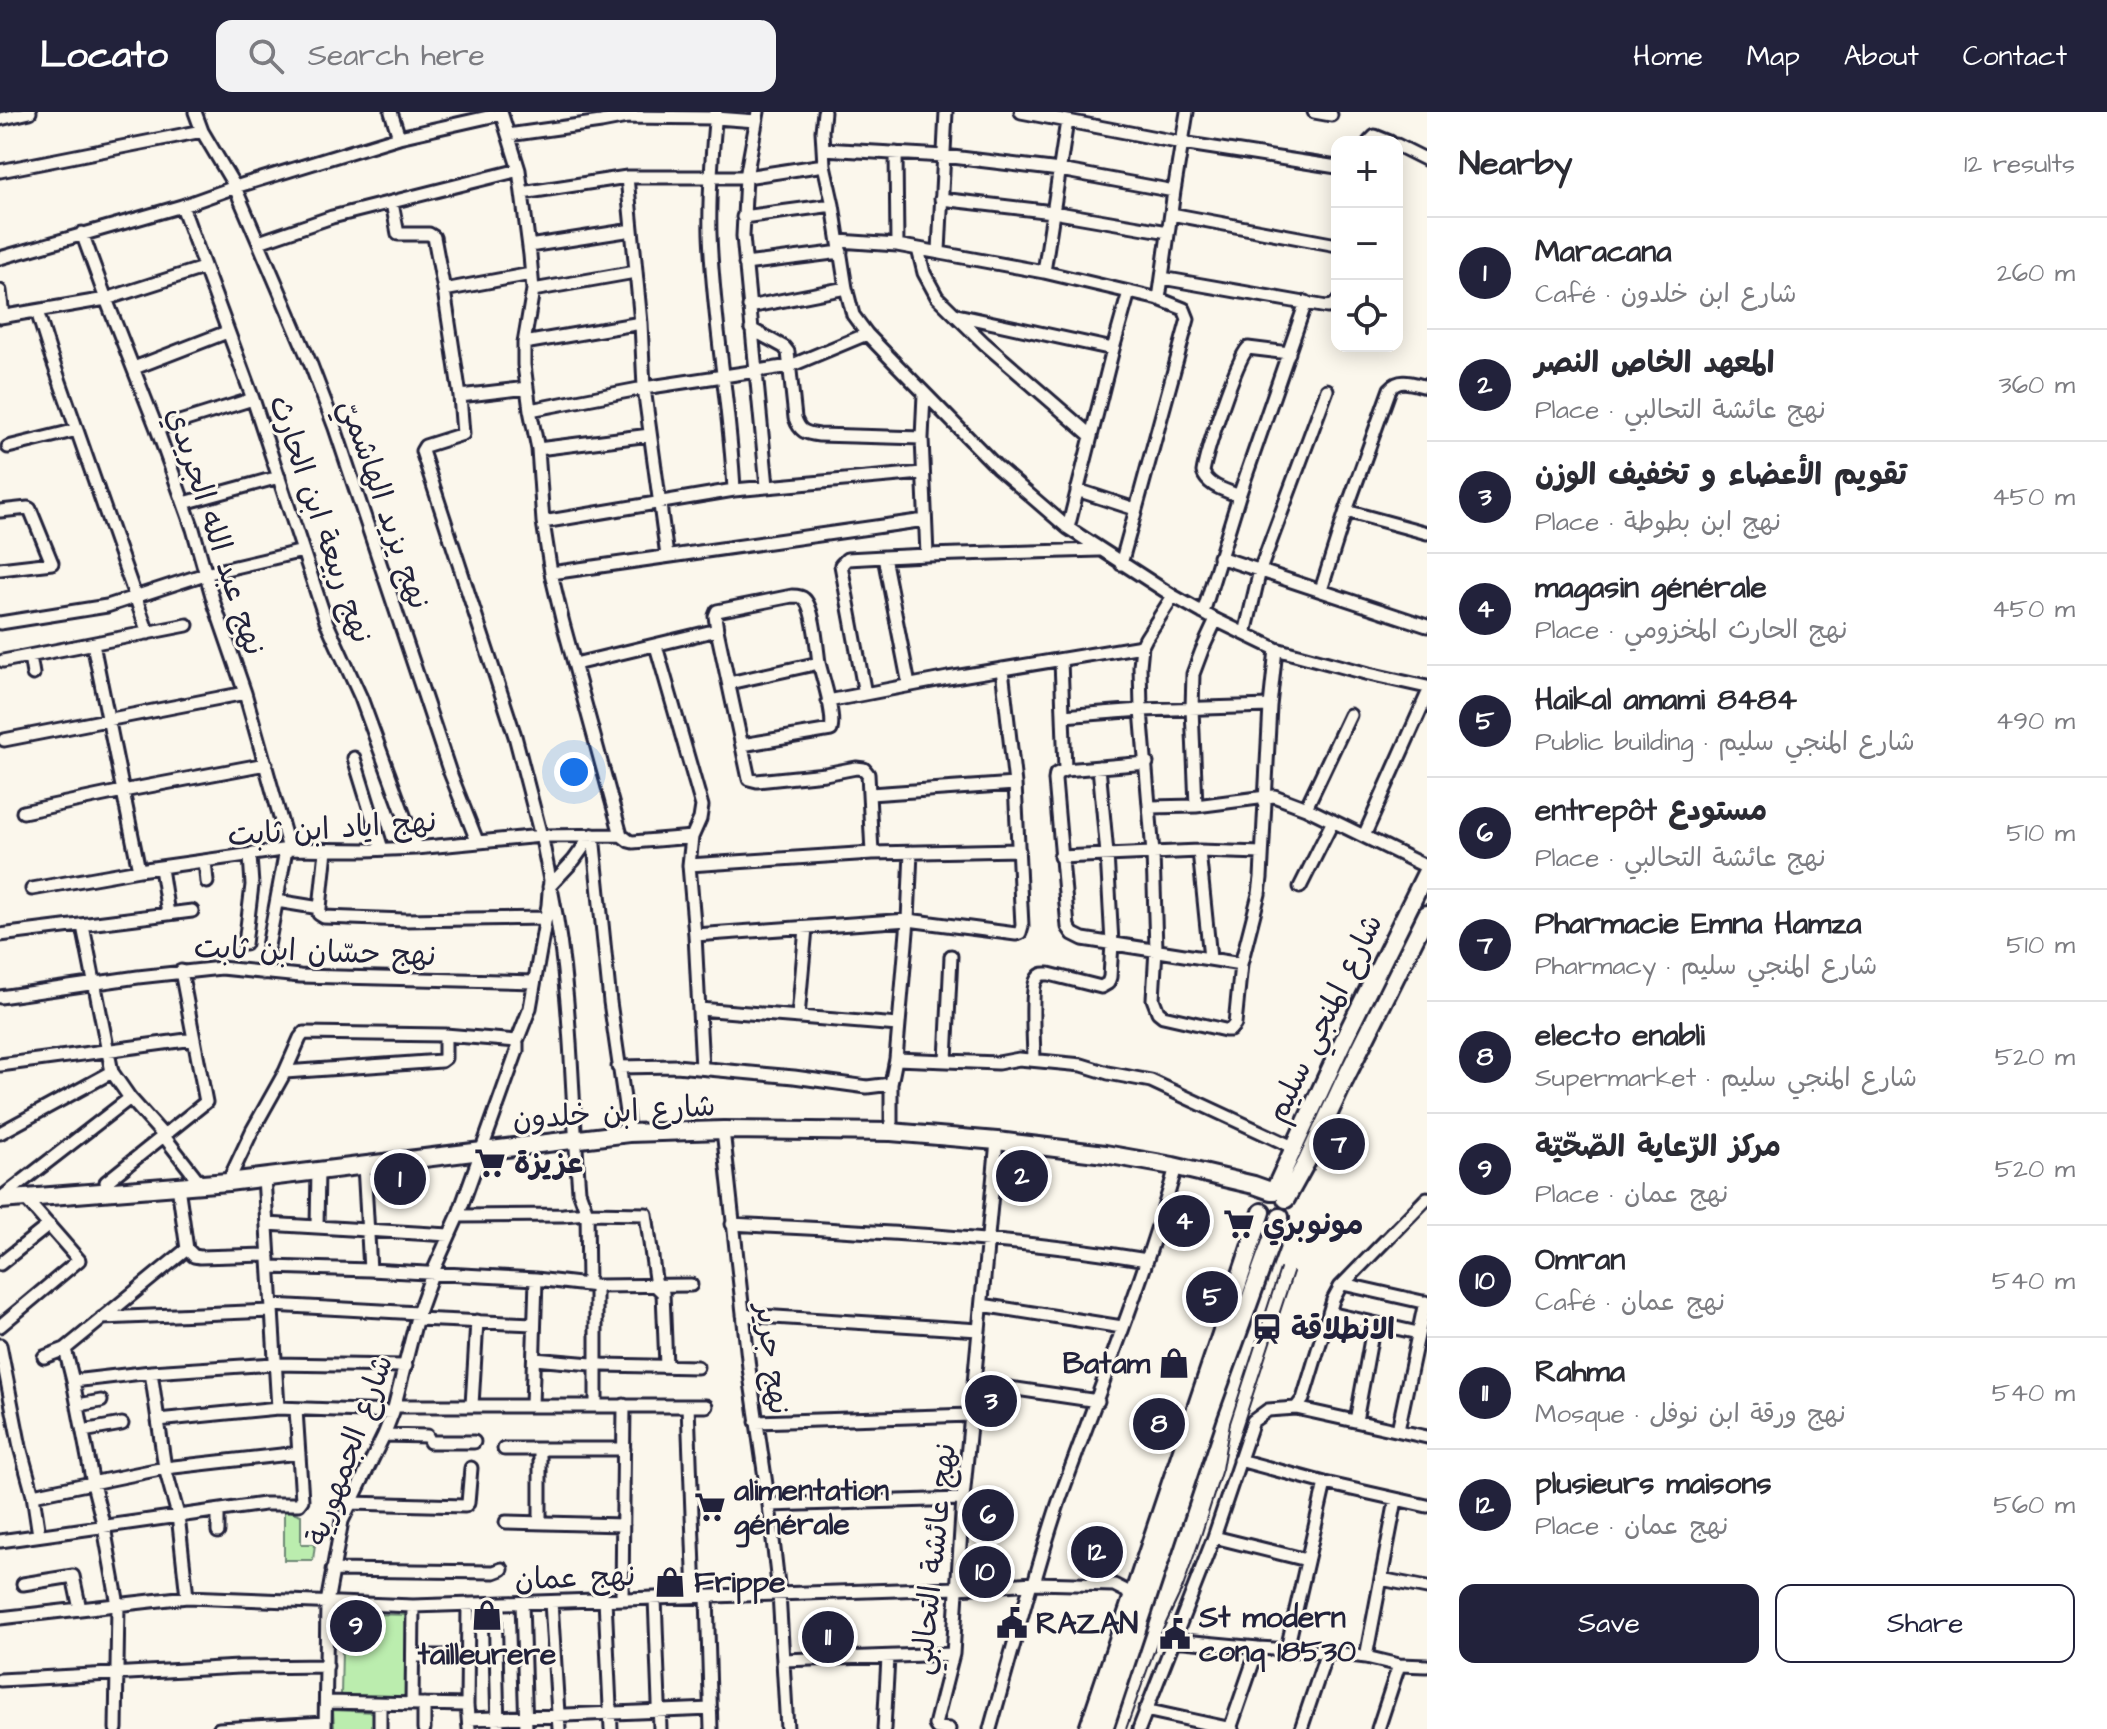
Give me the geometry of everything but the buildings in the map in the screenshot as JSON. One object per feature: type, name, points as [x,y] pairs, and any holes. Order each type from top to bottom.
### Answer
[{"type":"main road","name":"شارع المنجي سليم","points":[[1277,1194],[1293,1147],[1427,869]]},
{"type":"main road","name":"شارع المنجي سليم","points":[[1277,1194],[1307,1161],[1427,914]]},
{"type":"main road","name":"شارع ابن خلدون","points":[[0,1200],[228,1182],[629,1133],[723,1130],[891,1132],[997,1141],[1105,1154],[1231,1179]]},
{"type":"main road","points":[[1104,1729],[1209,1413],[1280,1217],[1287,1209],[1277,1194],[1231,1179]]},
{"type":"main road","points":[[1231,1179],[1270,1218],[1280,1217]]},
{"type":"main road","points":[[1088,1729],[1261,1208],[1261,1199],[1277,1194]]},
{"type":"street","points":[[0,119],[30,112]]},
{"type":"street","name":"نهج يزيد الهاشميّ","points":[[195,112],[202,131],[235,187],[311,365],[445,758],[477,841]]},
{"type":"street","points":[[391,112],[399,137]]},
{"type":"street","points":[[564,112],[566,127]]},
{"type":"street","points":[[824,112],[824,165],[853,315],[867,334],[997,467],[1068,528],[1121,564],[1216,620],[1276,649],[1427,687]]},
{"type":"street","points":[[939,251],[946,112]]},
{"type":"street","points":[[1021,112],[1182,143],[1331,166]]},
{"type":"street","points":[[1159,299],[1187,112]]},
{"type":"street","points":[[1314,112],[1331,115]]},
{"type":"street","points":[[0,258],[182,206],[399,137],[501,113],[519,170],[529,246],[533,290],[524,343],[524,365],[538,449],[543,522],[551,573],[621,835]]},
{"type":"street","points":[[508,135],[627,114],[757,116],[746,177],[743,217],[767,486]]},
{"type":"street","points":[[716,115],[710,232],[734,490]]},
{"type":"street","points":[[1044,272],[1067,121]]},
{"type":"street","points":[[0,171],[202,131]]},
{"type":"street","points":[[1403,148],[1427,160]]},
{"type":"street","points":[[823,149],[944,156],[1060,170],[1174,191]]},
{"type":"street","points":[[896,153],[897,245]]},
{"type":"street","points":[[522,193],[627,177],[746,177],[824,165]]},
{"type":"street","points":[[259,242],[332,217],[519,170]]},
{"type":"street","points":[[627,177],[644,388],[667,556]]},
{"type":"street","points":[[941,199],[1053,212],[1168,232]]},
{"type":"street","points":[[392,203],[398,234],[429,234],[434,237],[460,396],[463,434],[422,449],[515,736],[541,836],[558,920],[569,1025],[579,1191],[587,1213],[596,1405]]},
{"type":"street","points":[[743,217],[833,205]]},
{"type":"street","name":"نهج ربيعة ابن الحارث","points":[[182,206],[253,399],[326,621],[361,698],[416,848]]},
{"type":"street","points":[[1171,214],[1331,244]]},
{"type":"street","points":[[529,246],[632,230]]},
{"type":"street","name":"نهج عبد الله الجريدي","points":[[82,233],[184,503],[245,693],[288,850]]},
{"type":"street","points":[[745,264],[840,247],[897,245],[1044,272],[1159,299],[1184,309],[1188,319],[1121,564]]},
{"type":"street","points":[[918,249],[929,284],[937,297],[984,343],[1090,435]]},
{"type":"street","points":[[0,291],[2,316],[106,299],[203,268]]},
{"type":"street","points":[[533,290],[635,272]]},
{"type":"street","points":[[444,290],[531,274]]},
{"type":"street","points":[[1162,278],[1331,306]]},
{"type":"street","points":[[749,307],[846,288]]},
{"type":"street","points":[[1068,528],[1129,292]]},
{"type":"street","points":[[1203,613],[1239,496],[1306,302]]},
{"type":"street","points":[[37,311],[148,633]]},
{"type":"street","points":[[955,315],[1113,349]]},
{"type":"street","points":[[524,343],[641,323]]},
{"type":"street","points":[[751,329],[787,350],[795,418],[805,433],[922,438]]},
{"type":"street","points":[[134,368],[227,332]]},
{"type":"street","points":[[530,410],[644,388],[790,366],[867,334]]},
{"type":"street","points":[[1239,496],[1209,484],[1203,472],[1236,370],[1248,348],[1289,353]]},
{"type":"street","points":[[1321,590],[1390,389],[1405,382],[1427,387]]},
{"type":"street","points":[[460,396],[527,388]]},
{"type":"street","points":[[1245,634],[1260,570],[1327,390]]},
{"type":"street","points":[[924,394],[922,473],[927,555]]},
{"type":"street","points":[[157,429],[253,399]]},
{"type":"street","points":[[8,447],[77,430]]},
{"type":"street","points":[[538,449],[650,435]]},
{"type":"street","points":[[543,522],[734,490],[922,473]]},
{"type":"street","points":[[184,503],[279,477]]},
{"type":"street","points":[[1077,490],[1135,509]]},
{"type":"street","points":[[0,511],[30,509],[52,563],[0,569]]},
{"type":"street","points":[[1346,511],[1427,533]]},
{"type":"street","points":[[551,573],[925,520]]},
{"type":"street","points":[[865,694],[841,565],[847,559],[1100,550]]},
{"type":"street","points":[[0,623],[107,606],[205,574],[303,551]]},
{"type":"street","points":[[884,557],[909,685]]},
{"type":"street","points":[[1219,557],[1427,626]]},
{"type":"street","points":[[1173,596],[1149,631],[1142,646],[1140,666],[1153,853],[1156,949],[1153,999],[1158,1012],[1173,1020],[1225,1030],[1233,1028],[1236,1019],[1241,964],[1259,894],[1276,649]]},
{"type":"street","points":[[742,745],[831,730],[833,725],[810,609],[799,597],[717,611],[715,616],[747,776],[752,781],[860,768],[868,774],[872,853]]},
{"type":"street","points":[[1196,806],[1193,674],[1216,620]]},
{"type":"street","points":[[3,661],[187,625]]},
{"type":"street","points":[[575,664],[717,630]]},
{"type":"street","points":[[93,644],[139,870]]},
{"type":"street","points":[[656,646],[702,806],[692,837],[689,865],[702,1068]]},
{"type":"street","points":[[828,701],[1142,646]]},
{"type":"street","points":[[30,656],[33,674]]},
{"type":"street","points":[[1061,660],[1065,770]]},
{"type":"street","points":[[729,683],[819,663]]},
{"type":"street","points":[[695,935],[908,920],[1020,933],[1015,784],[1002,669]]},
{"type":"street","points":[[4,740],[245,693]]},
{"type":"street","points":[[1364,836],[1427,695]]},
{"type":"street","points":[[1063,716],[1270,706]]},
{"type":"street","points":[[1306,808],[1350,715]]},
{"type":"street","points":[[354,758],[382,849]]},
{"type":"street","points":[[1147,763],[1065,770],[1056,774],[1060,857],[1070,931],[1076,937],[1241,964]]},
{"type":"street","points":[[23,812],[266,764]]},
{"type":"street","points":[[1034,1060],[1033,991],[1037,979],[1049,974],[1101,987],[1110,977],[1112,943],[1099,767]]},
{"type":"street","points":[[870,794],[1015,784]]},
{"type":"street","points":[[1150,807],[1196,806],[1274,796],[1306,808],[1427,869]]},
{"type":"street","points":[[1300,887],[1333,821]]},
{"type":"street","points":[[550,885],[592,835]]},
{"type":"street","points":[[592,835],[618,1067],[629,1133]]},
{"type":"street","name":"نهج اياد ابن ثابت","points":[[32,889],[139,870],[288,850],[416,848],[541,836],[621,835],[633,842],[692,837]]},
{"type":"street","points":[[263,973],[288,850]]},
{"type":"street","points":[[326,850],[319,914],[324,917],[405,920],[545,918]]},
{"type":"street","points":[[689,865],[872,853],[1019,850]]},
{"type":"street","points":[[1060,857],[1199,851],[1262,853]]},
{"type":"street","points":[[1199,851],[1210,958]]},
{"type":"street","points":[[891,1132],[891,1084],[908,920],[911,852]]},
{"type":"street","points":[[245,944],[252,885],[250,856]]},
{"type":"street","points":[[205,861],[207,882]]},
{"type":"street","points":[[161,868],[168,914]]},
{"type":"street","name":"شارع الجمهورية","points":[[325,1726],[327,1603],[342,1521],[394,1409],[417,1316],[458,1216],[517,1051],[517,1041],[530,1008],[550,885]]},
{"type":"street","points":[[277,901],[320,908]]},
{"type":"street","points":[[0,935],[192,911]]},
{"type":"street","points":[[83,926],[112,1072],[201,1184]]},
{"type":"street","points":[[798,1017],[806,928]]},
{"type":"street","points":[[946,1060],[951,956]]},
{"type":"street","name":"نهج حسّان ابن ثابت","points":[[0,997],[221,968],[300,976],[534,982]]},
{"type":"street","points":[[106,1182],[206,1100],[181,971]]},
{"type":"street","points":[[699,1009],[898,1025]]},
{"type":"street","points":[[228,1182],[304,1033],[445,1035],[517,1041]]},
{"type":"street","points":[[285,1072],[441,1061],[445,1058],[445,1035]]},
{"type":"street","points":[[0,1065],[194,1039]]},
{"type":"street","points":[[896,1059],[998,1063],[1013,1059],[1082,1065],[1151,1081],[1293,1147]]},
{"type":"street","points":[[618,1067],[676,1066],[867,1087],[891,1084]]},
{"type":"street","points":[[0,1133],[112,1072]]},
{"type":"street","points":[[0,1200],[130,1098]]},
{"type":"street","name":"نهج جرير","points":[[723,1130],[779,1593],[787,1729]]},
{"type":"street","name":"نهج عائشة التحالبي","points":[[949,1729],[935,1725],[953,1654],[963,1499],[997,1141]]},
{"type":"street","points":[[364,1165],[370,1270]]},
{"type":"street","points":[[990,1729],[1062,1492],[1098,1401],[1176,1167]]},
{"type":"street","points":[[317,1226],[318,1170]]},
{"type":"street","points":[[264,1177],[278,1408]]},
{"type":"street","points":[[178,1186],[187,1249],[194,1256],[592,1285],[691,1285]]},
{"type":"street","points":[[0,1326],[78,1262],[78,1258],[24,1197]]},
{"type":"street","points":[[1296,1408],[1308,1387],[1333,1300],[1343,1284],[1426,1202]]},
{"type":"street","points":[[458,1216],[646,1214],[656,1286],[663,1293],[666,1366]]},
{"type":"street","points":[[267,1224],[449,1235]]},
{"type":"street","points":[[732,1224],[986,1239],[1147,1260]]},
{"type":"street","points":[[0,1264],[49,1225]]},
{"type":"street","points":[[44,1357],[65,1349],[187,1249]]},
{"type":"street","points":[[532,1405],[536,1279]]},
{"type":"street","points":[[1343,1284],[1426,1303],[1398,1430]]},
{"type":"street","points":[[982,1305],[1122,1327]]},
{"type":"street","points":[[102,1318],[272,1308],[533,1324]]},
{"type":"street","points":[[1329,1313],[1418,1333]]},
{"type":"street","points":[[743,1315],[979,1330]]},
{"type":"street","points":[[472,1405],[477,1321]]},
{"type":"street","points":[[1356,1421],[1374,1323]]},
{"type":"street","points":[[0,1345],[39,1535]]},
{"type":"street","points":[[65,1349],[118,1605],[116,1729]]},
{"type":"street","points":[[534,1359],[697,1367]]},
{"type":"street","points":[[73,1381],[274,1364],[406,1366]]},
{"type":"street","points":[[151,1372],[165,1468],[178,1515],[187,1597]]},
{"type":"street","points":[[975,1383],[1098,1401]]},
{"type":"street","points":[[78,1405],[101,1401]]},
{"type":"street","points":[[622,1599],[624,1405]]},
{"type":"street","points":[[688,1406],[711,1729]]},
{"type":"street","points":[[158,1420],[278,1408],[706,1406]]},
{"type":"street","points":[[1139,1729],[1214,1537],[1253,1421],[1268,1410],[1296,1408],[1427,1437]]},
{"type":"street","points":[[0,1541],[264,1504],[301,1503],[296,1410]]},
{"type":"street","points":[[756,1422],[971,1415]]},
{"type":"street","points":[[83,1431],[122,1424]]},
{"type":"street","points":[[384,1435],[427,1436],[430,1442],[474,1442]]},
{"type":"street","points":[[504,1449],[624,1449]]},
{"type":"street","points":[[540,1449],[540,1523]]},
{"type":"street","points":[[33,1495],[165,1468],[299,1453]]},
{"type":"street","points":[[1239,1460],[1427,1506]]},
{"type":"street","points":[[350,1503],[465,1506],[468,1503],[471,1468]]},
{"type":"street","points":[[1287,1649],[1325,1483]]},
{"type":"street","points":[[769,1505],[963,1499]]},
{"type":"street","points":[[1366,1657],[1396,1500]]},
{"type":"street","points":[[218,1511],[218,1532]]},
{"type":"street","points":[[506,1522],[623,1525]]},
{"type":"street","points":[[1214,1537],[1307,1560]]},
{"type":"street","points":[[332,1570],[494,1572],[502,1569]]},
{"type":"street","points":[[23,1584],[73,1576],[80,1609]]},
{"type":"street","points":[[1381,1579],[1427,1588]]},
{"type":"street","name":"نهج عمان","points":[[0,1618],[187,1597],[413,1606],[1032,1583],[1114,1585],[1131,1597]]},
{"type":"street","points":[[1131,1597],[1143,1611]]},
{"type":"street","points":[[655,1598],[660,1729]]},
{"type":"street","points":[[605,1599],[611,1729]]},
{"type":"street","points":[[551,1602],[559,1729]]},
{"type":"street","points":[[522,1603],[526,1729]]},
{"type":"street","points":[[468,1604],[469,1724],[558,1714],[711,1709]]},
{"type":"street","points":[[495,1604],[497,1723]]},
{"type":"street","points":[[413,1606],[413,1656],[424,1729]]},
{"type":"street","points":[[1173,1640],[1327,1652],[1399,1665],[1427,1666]]},
{"type":"street","points":[[1145,1710],[1231,1729],[1258,1648]]},
{"type":"street","points":[[1301,1729],[1327,1652]]},
{"type":"street","points":[[783,1660],[953,1654]]},
{"type":"street","points":[[413,1656],[467,1656]]},
{"type":"street","points":[[884,1729],[888,1658]]},
{"type":"street","points":[[1378,1729],[1399,1665]]},
{"type":"street","points":[[0,1680],[239,1667],[327,1666]]},
{"type":"street","points":[[326,1702],[467,1705]]},
{"type":"street","points":[[380,1704],[380,1729]]},
{"type":"street","points":[[219,1729],[325,1726]]},
{"type":"green space","points":[[284,1509],[301,1515],[301,1544],[315,1544],[313,1560],[284,1560]]},
{"type":"green space","points":[[369,1614],[411,1615],[409,1698],[341,1696],[342,1649],[352,1649],[353,1639],[369,1639]]},
{"type":"green space","points":[[333,1710],[375,1712],[376,1729],[334,1729]]},
{"type":"tram line","points":[[1126,1729],[1158,1640],[1183,1587],[1201,1536],[1222,1469],[1230,1423],[1280,1269]]},
{"type":"tram line","points":[[1233,1455],[1293,1272]]},
{"type":"place","name":"Pharmacie Emna Hamza","points":[[1339,1144]]},
{"type":"place","name":"عزيزة","points":[[490,1163]]},
{"type":"place","name":"المعهد الخاص النصر","points":[[1022,1176]]},
{"type":"place","name":"Maracana","points":[[400,1179]]},
{"type":"place","name":"magasin générale","points":[[1184,1221]]},
{"type":"place","name":"مونوبري","points":[[1239,1224]]},
{"type":"place","name":"Haikal amami 8484","points":[[1212,1297]]},
{"type":"place","name":"الانطلاقة","points":[[1267,1329]]},
{"type":"place","name":"Batam","points":[[1174,1363]]},
{"type":"place","name":"تقويم الأعضاء و تخفيف الوزن","points":[[991,1401]]},
{"type":"place","name":"electo enabli","points":[[1159,1424]]},
{"type":"place","name":"alimentation générale","points":[[710,1507]]},
{"type":"place","name":"entrepôt مستودع","points":[[988,1515]]},
{"type":"place","name":"plusieurs maisons","points":[[1097,1552]]},
{"type":"place","name":"Omran","points":[[985,1572]]},
{"type":"place","name":"Frippe","points":[[670,1582]]},
{"type":"place","name":"tailleurere","points":[[487,1615]]},
{"type":"place","name":"RAZAN","points":[[1012,1623]]},
{"type":"place","name":"مركز الرّعاية الصّحّيّة","points":[[356,1626]]},
{"type":"place","name":"St modern conq 18530","points":[[1175,1634]]},
{"type":"place","name":"Rahma","points":[[828,1637]]}]
